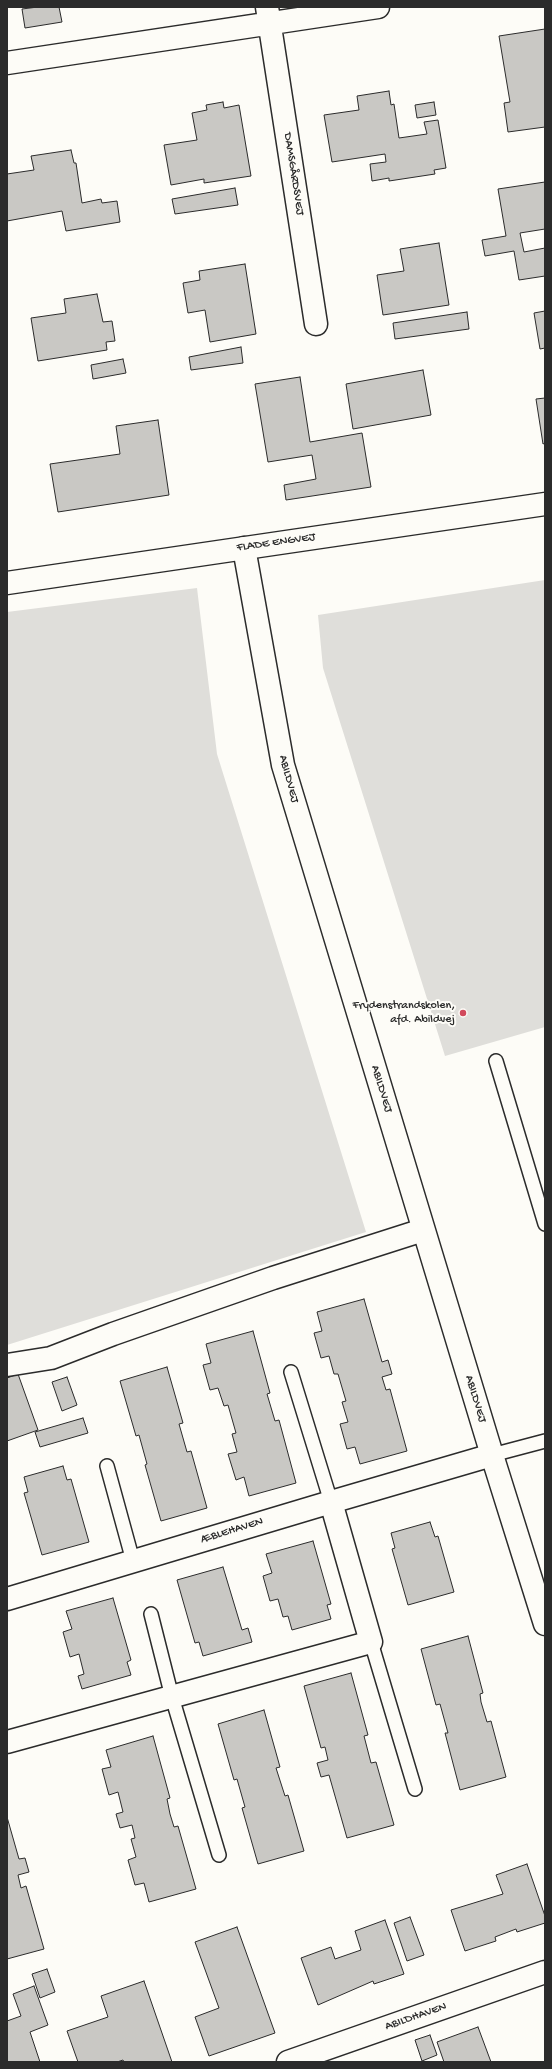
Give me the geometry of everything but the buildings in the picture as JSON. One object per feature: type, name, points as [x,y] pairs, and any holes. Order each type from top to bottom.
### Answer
[{"type":"street","points":[[7,63],[268,16],[378,7]]},
{"type":"street","name":"DAMSGÅRDSVEJ","points":[[268,16],[316,324]]},
{"type":"street","name":"FLADE ENGVEJ","points":[[7,583],[545,504]]},
{"type":"street","name":"ABILDVEJ","points":[[244,548],[283,765],[423,1230],[545,1624]]},
{"type":"street","points":[[7,1365],[51,1358],[273,1278],[423,1230]]},
{"type":"street","name":"ÆBLEHAVEN","points":[[7,1598],[492,1455]]},
{"type":"street","points":[[7,1742],[370,1642],[331,1502]]},
{"type":"street","name":"ABILDHAVEN","points":[[288,2062],[545,1972]]},
{"type":"lane","points":[[496,1061],[545,1224]]},
{"type":"lane","points":[[291,1372],[331,1502]]},
{"type":"lane","points":[[492,1455],[545,1441]]},
{"type":"lane","points":[[107,1466],[133,1561]]},
{"type":"lane","points":[[151,1614],[172,1697],[219,1855]]},
{"type":"lane","points":[[370,1642],[415,1789]]},
{"type":"shaded area","points":[[545,580],[545,1027],[445,1056],[323,668],[318,615]]},
{"type":"shaded area","points":[[197,588],[217,754],[366,1232],[7,1345],[7,612]]},
{"type":"place","name":"Frydenstrandskolen, afd. Abildvej","points":[[463,1013]]}]
